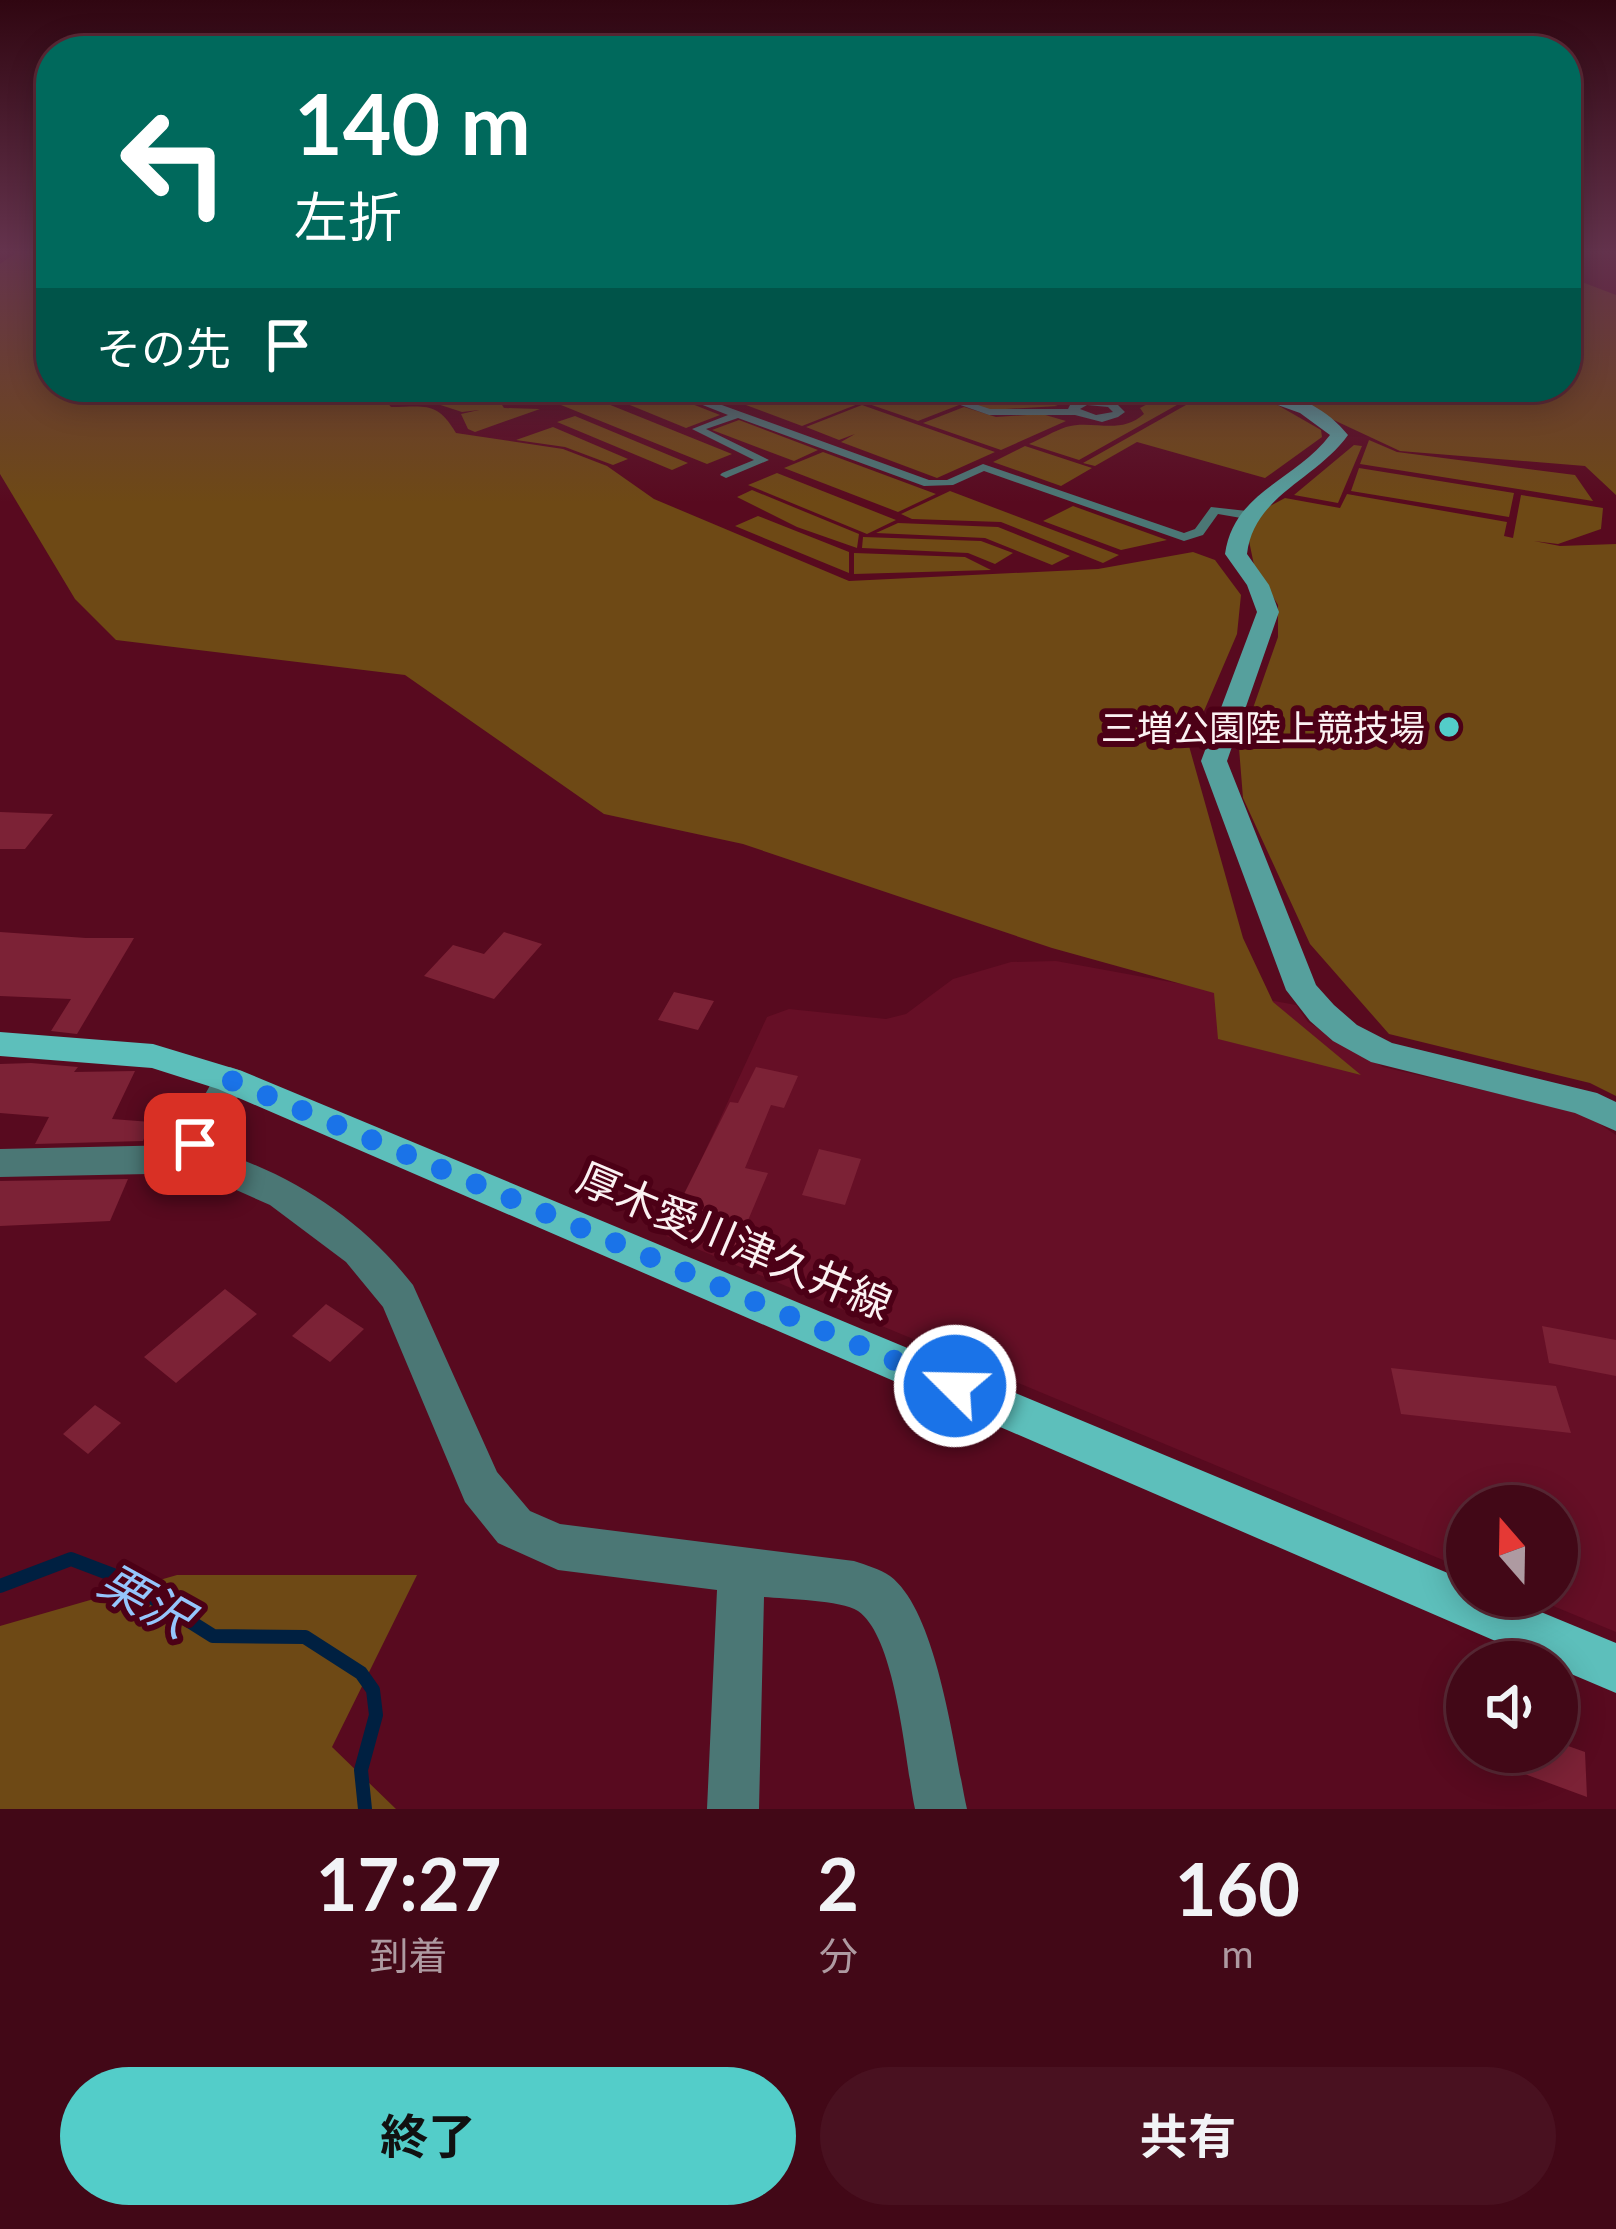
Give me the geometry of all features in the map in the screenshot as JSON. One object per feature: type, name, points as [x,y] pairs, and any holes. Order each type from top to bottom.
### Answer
[{"type":"main road","name":"厚木愛川津久井線","points":[[0,1044],[153,1056],[230,1080],[1616,1668]]},
{"type":"street","points":[[1289,402],[1333,427],[1339,436],[1246,514],[1236,539],[1236,554],[1258,585],[1268,612],[1214,761],[1301,990],[1345,1033],[1383,1053],[1585,1102],[1616,1118]]},
{"type":"street","points":[[198,1159],[195,1144],[230,1080]]},
{"type":"street","points":[[0,1163],[198,1159],[268,1184],[359,1250],[384,1275],[399,1297],[481,1486],[494,1508],[514,1527],[558,1547],[859,1586],[884,1602],[906,1654],[941,1809]]},
{"type":"street","points":[[734,1809],[742,1647],[740,1569]]},
{"type":"lane","points":[[702,402],[928,484],[943,485],[983,466],[1175,536],[1199,532],[1215,510],[1246,514]]},
{"type":"lane","points":[[722,402],[736,415]]},
{"type":"lane","points":[[958,402],[988,412],[1076,408],[1091,402]]},
{"type":"lane","points":[[1061,402],[1094,418],[1116,416],[1120,412],[1111,404]]},
{"type":"lane","points":[[1100,402],[1116,402]]},
{"type":"lane","points":[[726,475],[763,460],[698,430],[736,415]]},
{"type":"shaded area","points":[[0,334],[36,334],[36,402],[387,402],[391,407],[422,407],[443,415],[456,433],[563,449],[607,466],[654,499],[849,581],[1098,569],[1193,552],[1215,560],[1241,595],[1237,634],[1189,746],[1243,938],[1273,1002],[1361,1075],[1218,1039],[1214,993],[1052,948],[743,844],[604,814],[405,675],[116,640],[75,599],[0,474]]},
{"type":"shaded area","points":[[1581,334],[1616,334],[1616,495],[1585,466],[1400,451],[1295,402],[1581,402]]},
{"type":"shaded area","points":[[431,402],[500,402],[504,408],[540,409],[475,432],[468,429],[461,414],[479,410],[462,412]]},
{"type":"shaded area","points":[[603,402],[732,454],[707,464],[561,405]]},
{"type":"shaded area","points":[[623,402],[687,402],[720,415],[686,428]]},
{"type":"shaded area","points":[[738,402],[858,404],[802,426]]},
{"type":"shaded area","points":[[863,402],[959,405],[918,421]]},
{"type":"shaded area","points":[[965,402],[1058,406],[989,410]]},
{"type":"shaded area","points":[[1151,402],[1182,402],[1079,460],[1029,444],[1066,427],[1135,421],[1144,414],[1140,408]]},
{"type":"shaded area","points":[[1191,402],[1274,403],[1321,430],[1322,437],[1265,478],[1137,442],[1095,466],[1083,463]]},
{"type":"shaded area","points":[[862,405],[995,452],[937,478],[841,442],[855,434],[839,440],[806,427]]},
{"type":"shaded area","points":[[964,407],[996,417],[1042,414],[1066,421],[1001,450],[923,423]]},
{"type":"shaded area","points":[[575,416],[688,463],[672,470],[557,422]]},
{"type":"shaded area","points":[[739,420],[818,450],[794,461],[712,430]]},
{"type":"shaded area","points":[[553,427],[628,459],[613,465],[565,447],[516,440]]},
{"type":"shaded area","points":[[1369,440],[1397,452],[1575,475],[1593,501],[1360,464]]},
{"type":"shaded area","points":[[1354,445],[1362,446],[1338,503],[1294,495]]},
{"type":"shaded area","points":[[1025,446],[1092,468],[1061,486],[993,462]]},
{"type":"shaded area","points":[[823,452],[936,494],[898,512],[784,468]]},
{"type":"shaded area","points":[[1359,468],[1514,493],[1509,517],[1351,491]]},
{"type":"shaded area","points":[[777,473],[896,520],[867,534],[748,485]]},
{"type":"shaded area","points":[[752,490],[859,534],[857,548],[797,527],[737,497]]},
{"type":"shaded area","points":[[950,491],[1119,555],[1103,563],[1001,522],[912,519],[901,514]]},
{"type":"shaded area","name":"三増公園陸上競技場","points":[[1347,494],[1507,522],[1504,536],[1513,538],[1521,495],[1603,508],[1601,529],[1558,544],[1534,541],[1560,546],[1616,544],[1616,1096],[1590,1083],[1389,1034],[1310,944],[1243,798],[1239,748],[1278,637],[1278,605],[1254,565],[1248,536],[1259,512],[1285,498],[1340,508]]},
{"type":"shaded area","points":[[1073,506],[1167,540],[1121,550],[1043,521]]},
{"type":"shaded area","points":[[758,516],[849,552],[849,573],[735,526]]},
{"type":"shaded area","points":[[898,523],[998,527],[1070,556],[1052,565],[985,538],[876,533]]},
{"type":"shaded area","points":[[863,537],[981,541],[1013,553],[995,564],[968,553],[862,548]]},
{"type":"shaded area","points":[[854,553],[965,557],[991,570],[854,574]]},
{"type":"shaded area","points":[[1056,961],[1296,1005],[1308,1022],[1383,1067],[1583,1113],[1616,1135],[1616,1632],[1578,1616],[1578,1485],[1446,1485],[1446,1561],[666,1236],[767,1017],[789,1009],[886,1019],[906,1014],[953,979],[1011,962]]},
{"type":"shaded area","points":[[177,1575],[417,1575],[332,1747],[396,1809],[0,1809],[0,1626]]},
{"type":"building","points":[[0,812],[53,814],[25,849],[0,849]]},
{"type":"building","points":[[0,932],[134,938],[77,1034],[51,1031],[71,999],[0,996]]},
{"type":"building","points":[[504,932],[542,944],[494,999],[424,976],[453,945],[484,954]]},
{"type":"building","points":[[674,992],[714,1001],[698,1030],[658,1020]]},
{"type":"building","points":[[0,1064],[78,1067],[74,1072],[135,1071],[112,1119],[151,1122],[143,1141],[35,1144],[49,1117],[0,1113]]},
{"type":"building","points":[[756,1067],[798,1076],[784,1108],[771,1105],[745,1168],[768,1173],[735,1251],[665,1232],[730,1102],[738,1103]]},
{"type":"building","points":[[819,1149],[861,1159],[845,1205],[802,1195]]},
{"type":"building","points":[[128,1179],[110,1221],[0,1226],[0,1181]]},
{"type":"building","points":[[225,1289],[257,1314],[176,1383],[144,1357]]},
{"type":"building","points":[[326,1304],[364,1329],[330,1362],[292,1336]]},
{"type":"building","points":[[1542,1326],[1616,1340],[1616,1376],[1549,1363]]},
{"type":"building","points":[[1391,1368],[1556,1386],[1571,1433],[1401,1414]]},
{"type":"building","points":[[95,1405],[121,1423],[88,1454],[63,1434]]},
{"type":"building","points":[[1578,1750],[1585,1752],[1587,1797],[1522,1773],[1578,1773]]},
{"type":"waterway","name":"栗沢","points":[[0,1586],[71,1559],[121,1578],[213,1636],[305,1637],[361,1673],[373,1690],[376,1715],[361,1770],[365,1809]]},
{"type":"place","name":"三増公園陸上競技場","points":[[1449,727]]},
{"type":"route","points":[[195,1144],[230,1080],[955,1386]]}]
